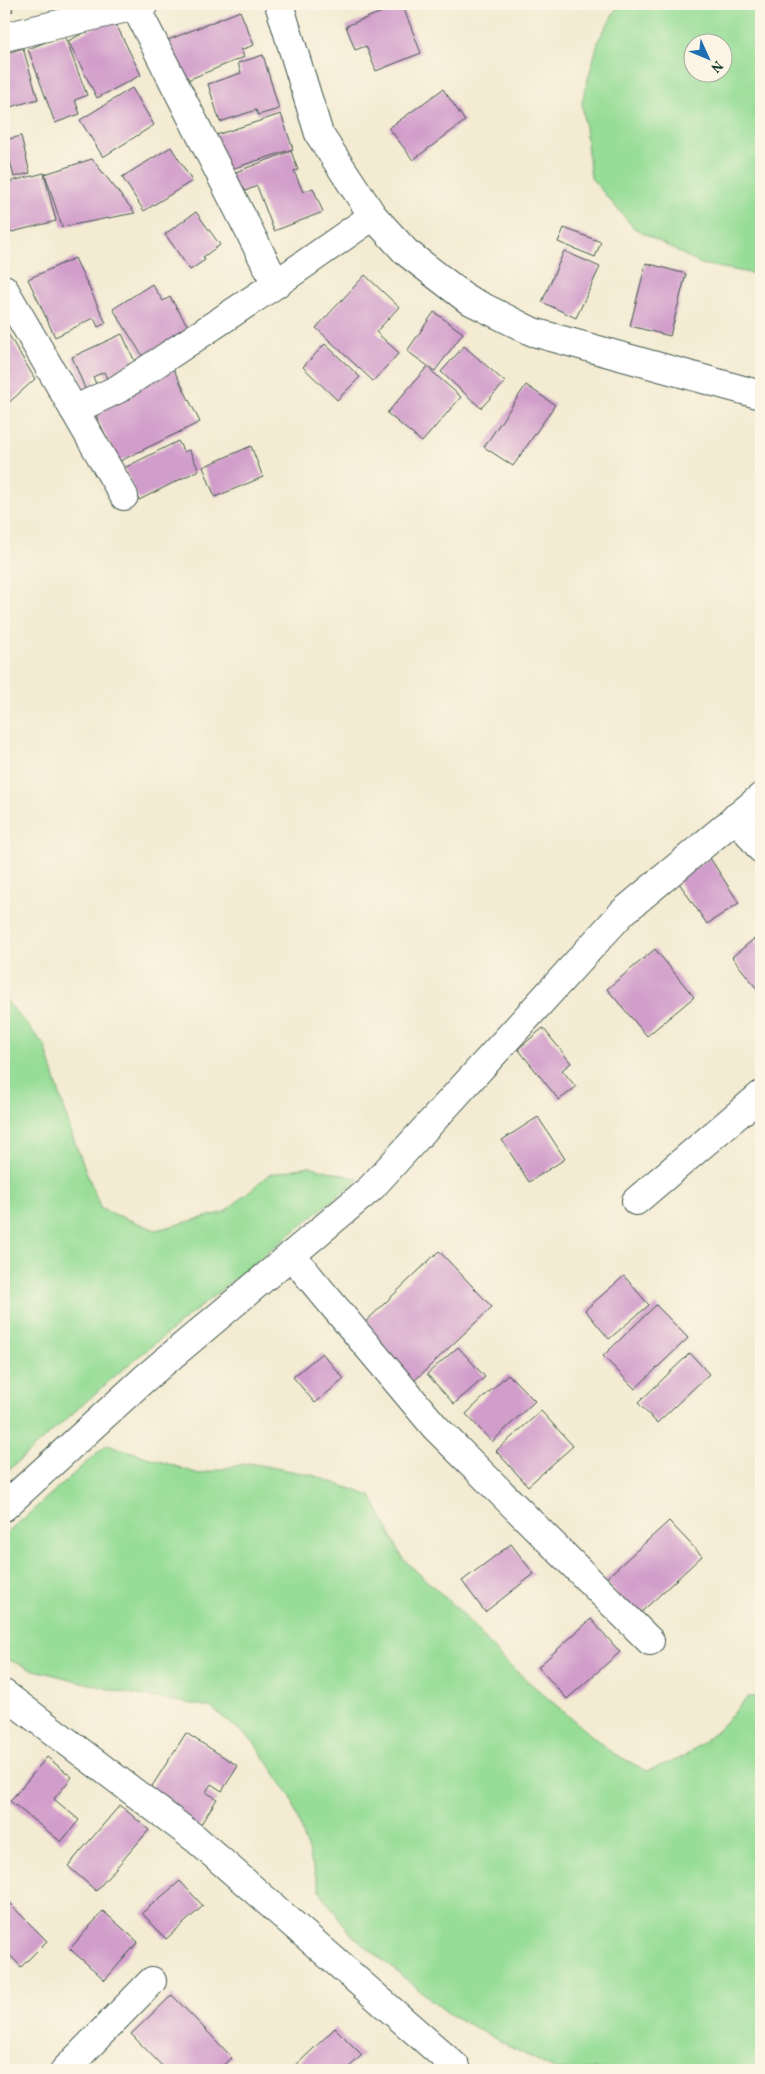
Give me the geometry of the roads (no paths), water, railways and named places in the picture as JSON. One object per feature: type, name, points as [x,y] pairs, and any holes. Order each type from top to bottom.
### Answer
[{"type":"street","points":[[279,4],[319,134],[373,216],[406,252],[466,299],[533,332],[761,395]]},
{"type":"street","points":[[4,37],[139,5],[276,284]]},
{"type":"street","points":[[74,410],[118,389],[276,284],[373,216]]},
{"type":"street","points":[[4,289],[124,496]]},
{"type":"street","points":[[4,1507],[144,1379],[371,1188],[623,912],[761,797]]},
{"type":"street","points":[[736,817],[761,849]]},
{"type":"street","points":[[636,1201],[761,1095]]},
{"type":"street","points":[[291,1255],[436,1427],[650,1641]]},
{"type":"street","points":[[4,1694],[196,1839],[456,2067],[457,2070]]},
{"type":"street","points":[[65,2070],[152,1981]]}]
